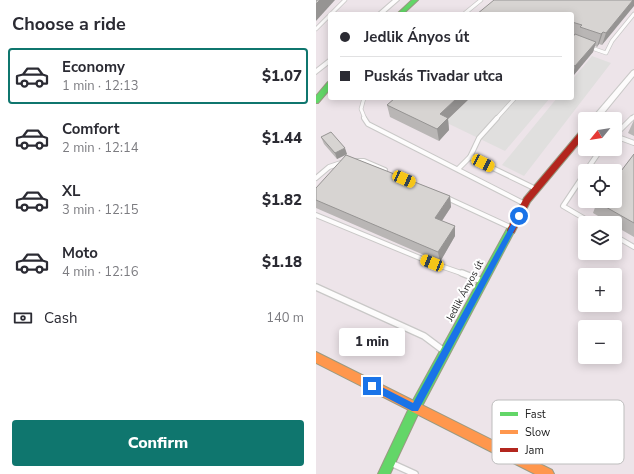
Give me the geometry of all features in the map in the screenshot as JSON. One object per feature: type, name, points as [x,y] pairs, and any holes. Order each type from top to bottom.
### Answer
[{"type":"street","points":[[382,12],[396,0]]},
{"type":"street","points":[[402,12],[415,0]]},
{"type":"street","points":[[316,72],[328,62]]},
{"type":"street","points":[[601,112],[634,72]]},
{"type":"street","points":[[316,92],[328,82]]},
{"type":"street","points":[[316,101],[328,86]]},
{"type":"street","name":"Jedlik Ányos út","points":[[384,474],[415,408],[525,204],[578,139]]},
{"type":"street","points":[[316,357],[492,446]]},
{"type":"street","points":[[528,464],[548,474]]},
{"type":"lane","points":[[332,12],[345,0]]},
{"type":"lane","points":[[466,12],[481,0]]},
{"type":"lane","points":[[586,46],[606,53],[612,41],[634,14]]},
{"type":"lane","points":[[316,29],[328,16]]},
{"type":"lane","points":[[363,100],[360,110],[362,117],[368,124],[525,204]]},
{"type":"lane","points":[[458,169],[470,157],[479,138],[513,100]]},
{"type":"lane","points":[[622,129],[634,116]]},
{"type":"lane","points":[[622,138],[634,143]]},
{"type":"lane","points":[[470,157],[536,189]]},
{"type":"lane","points":[[316,178],[330,167],[347,161]]},
{"type":"lane","points":[[353,161],[364,161],[392,174]]},
{"type":"lane","points":[[578,184],[563,206],[580,216]]},
{"type":"lane","points":[[441,195],[512,228]]},
{"type":"lane","points":[[316,215],[432,263],[464,272],[483,281]]},
{"type":"lane","points":[[622,240],[634,247]]},
{"type":"lane","points":[[316,286],[424,336],[445,352]]},
{"type":"lane","points":[[389,462],[415,474]]},
{"type":"shaded area","points":[[316,0],[634,0],[634,474],[316,474]]},
{"type":"shaded area","points":[[592,56],[611,63],[524,176],[502,165],[555,100],[574,100],[574,78]]},
{"type":"shaded area","points":[[468,100],[548,100],[505,151],[445,122]]},
{"type":"building","points":[[494,0],[633,0],[606,33],[603,32],[601,34],[580,27],[582,25],[574,23],[574,12],[479,12]]},
{"type":"building","points":[[575,34],[596,42],[575,66],[574,66]]},
{"type":"building","points":[[393,100],[455,100],[440,114],[448,118],[437,129],[387,105]]},
{"type":"building","points":[[331,132],[345,148],[335,153],[321,137]]},
{"type":"building","points":[[634,154],[634,223],[608,208],[622,208],[622,170]]},
{"type":"building","points":[[346,155],[450,196],[435,218],[455,226],[438,252],[316,200],[316,188]]},
{"type":"traffic: fast","points":[[402,12],[415,0]]},
{"type":"traffic: fast","points":[[316,101],[328,86]]},
{"type":"traffic: fast","points":[[384,474],[415,408],[511,230]]},
{"type":"traffic: slow","points":[[316,357],[492,446]]},
{"type":"traffic: slow","points":[[528,464],[548,474]]},
{"type":"traffic: jam","points":[[511,230],[527,200],[578,139]]},
{"type":"route","points":[[372,386],[415,408],[519,216]]}]
